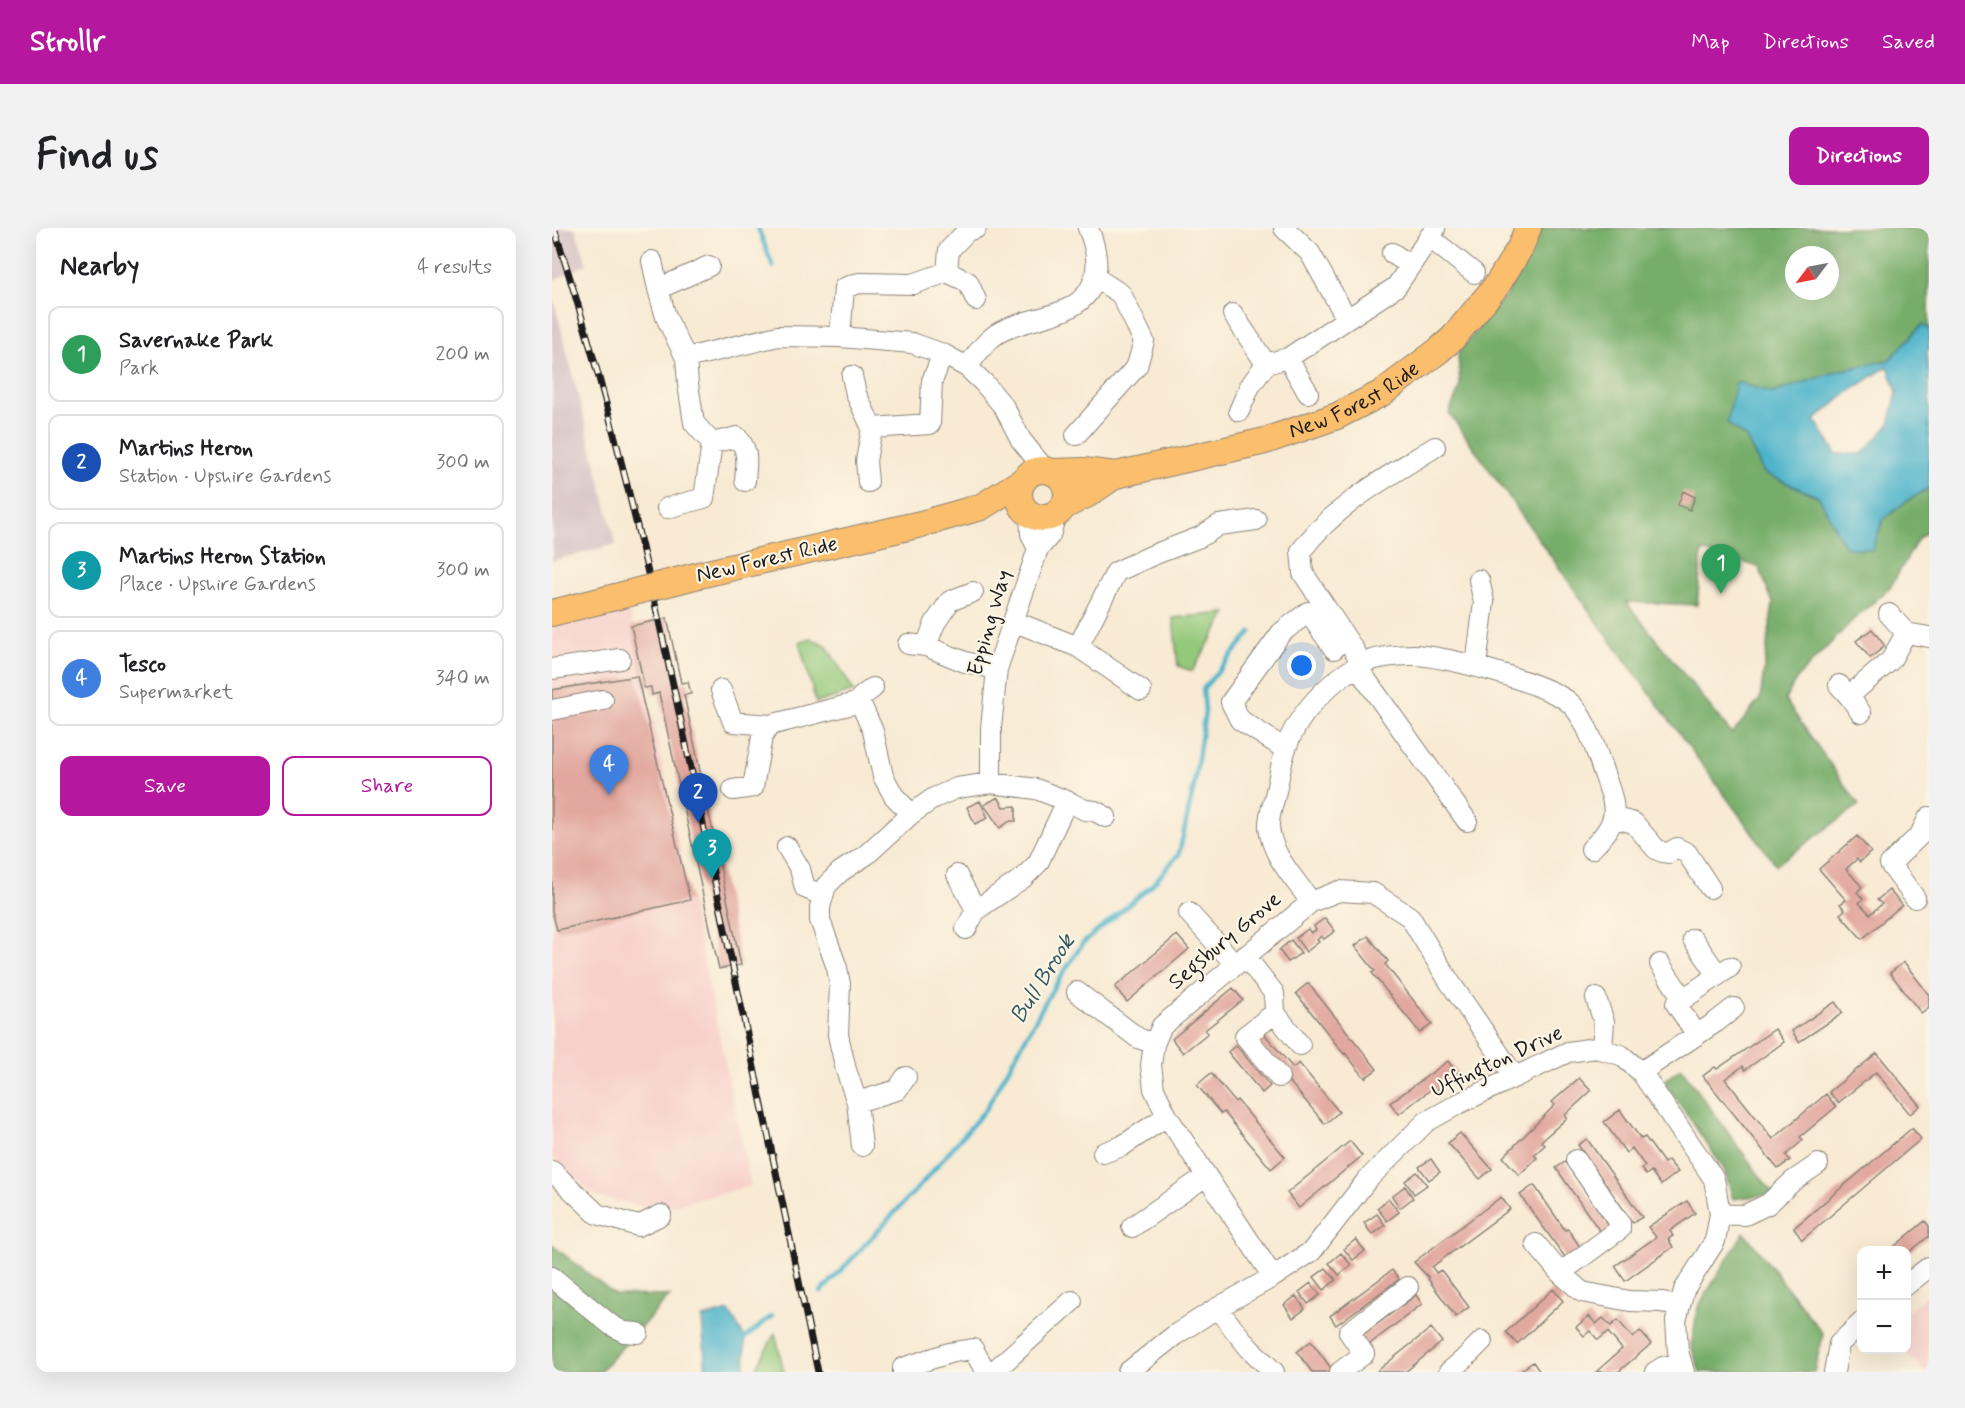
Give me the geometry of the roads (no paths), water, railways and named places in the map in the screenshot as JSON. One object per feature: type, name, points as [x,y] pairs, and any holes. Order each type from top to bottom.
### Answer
[{"type":"main road","name":"New Forest Ride","points":[[552,613],[699,575],[921,524],[981,507],[1037,475],[1084,471],[1116,475],[1265,441],[1336,416],[1382,393],[1452,339],[1497,285],[1520,248],[1528,228]]},
{"type":"main road","points":[[1029,513],[1023,507],[1019,494],[1037,475],[1064,483],[1067,490],[1060,510]]},
{"type":"main road","name":"New Forest Ride","points":[[981,507],[1004,514],[1029,513],[1043,518],[1088,494],[1116,475]]},
{"type":"street","points":[[947,272],[949,250],[967,231],[976,228]]},
{"type":"street","points":[[967,367],[987,342],[1002,331],[1068,309],[1083,298],[1096,278],[1095,246],[1088,228]]},
{"type":"street","points":[[1284,228],[1310,253],[1347,319]]},
{"type":"street","points":[[1239,411],[1250,386],[1266,364],[1288,358],[1396,286],[1432,233],[1474,273]]},
{"type":"street","points":[[1392,253],[1410,265]]},
{"type":"street","points":[[651,261],[666,317],[686,358],[693,423],[712,443]]},
{"type":"street","points":[[658,289],[709,266]]},
{"type":"street","points":[[840,338],[844,288],[859,283],[913,284],[947,272],[968,282],[975,300]]},
{"type":"street","points":[[1076,435],[1137,366],[1144,341],[1121,294],[1096,278]]},
{"type":"street","points":[[1233,314],[1266,364]]},
{"type":"street","points":[[686,358],[778,336],[912,343],[943,354],[967,367],[984,383],[1004,407],[1037,475]]},
{"type":"street","points":[[872,428],[930,424],[932,381],[943,354]]},
{"type":"street","points":[[1288,358],[1308,393]]},
{"type":"street","points":[[852,376],[856,394],[872,428],[866,461],[868,482]]},
{"type":"street","points":[[712,443],[737,437],[744,445],[747,457],[745,481]]},
{"type":"street","points":[[667,508],[704,498],[712,443]]},
{"type":"street","points":[[1435,447],[1367,489],[1316,531],[1301,551],[1303,573],[1360,665],[1467,821]]},
{"type":"street","name":"Epping Way","points":[[991,783],[991,728],[997,669],[1038,549],[1050,535],[1060,510]]},
{"type":"street","name":"Epping Way","points":[[1029,513],[1031,534],[1038,549]]},
{"type":"street","points":[[1078,647],[1116,572],[1200,537],[1219,525],[1256,520]]},
{"type":"street","points":[[1476,666],[1484,602],[1479,580]]},
{"type":"street","points":[[973,592],[950,601],[917,645],[965,663],[997,669]]},
{"type":"street","points":[[1286,749],[1240,720],[1231,702],[1281,633],[1308,612],[1334,649]]},
{"type":"street","points":[[1889,614],[1906,633],[1929,637]]},
{"type":"street","points":[[1013,621],[1078,647],[1141,690]]},
{"type":"street","points":[[1861,713],[1844,691],[1891,660],[1906,633]]},
{"type":"street","points":[[1311,902],[1276,852],[1269,826],[1286,749],[1304,713],[1326,690],[1368,661],[1412,654],[1476,666],[1552,692],[1572,705],[1599,759],[1608,785],[1615,818],[1606,835],[1591,849]]},
{"type":"street","points":[[552,669],[620,659]]},
{"type":"street","points":[[721,690],[733,722],[770,725],[866,695],[883,776],[894,796],[911,814]]},
{"type":"street","points":[[552,710],[603,700]]},
{"type":"street","points":[[733,790],[753,787],[762,737],[770,725]]},
{"type":"street","points":[[862,1146],[857,1102],[846,1070],[838,1035],[840,984],[820,920],[822,895],[826,886],[833,878],[866,855],[911,814],[934,798],[957,788],[991,783],[1036,789],[1106,817]]},
{"type":"street","points":[[966,929],[976,910],[1023,878],[1038,863],[1067,801]]},
{"type":"street","points":[[1915,898],[1890,864],[1920,835],[1929,817]]},
{"type":"street","points":[[1615,818],[1634,823],[1656,849],[1662,852],[1668,853],[1677,848],[1687,853],[1710,888]]},
{"type":"street","points":[[787,847],[800,869],[805,888],[822,895]]},
{"type":"street","points":[[957,875],[976,910]]},
{"type":"street","name":"Segsbury Grove","points":[[1273,1277],[1167,1116],[1154,1089],[1151,1065],[1154,1044],[1162,1026],[1240,960],[1311,902],[1340,891],[1373,893],[1410,917],[1449,981],[1515,1077]]},
{"type":"street","points":[[1189,913],[1274,993],[1275,1013],[1300,1045]]},
{"type":"street","points":[[1692,939],[1724,971],[1676,1004],[1696,1035]]},
{"type":"street","points":[[1660,964],[1683,999]]},
{"type":"street","points":[[1077,992],[1138,1038],[1154,1044]]},
{"type":"street","points":[[1596,998],[1604,1022],[1602,1049]]},
{"type":"street","points":[[1641,1072],[1734,1008]]},
{"type":"street","points":[[1275,1013],[1245,1036],[1279,1077]]},
{"type":"street","name":"Uffington Drive","points":[[1128,1372],[1175,1335],[1312,1251],[1367,1180],[1426,1122],[1460,1103],[1568,1052],[1596,1048],[1621,1055],[1641,1072],[1714,1179],[1720,1214],[1715,1241],[1684,1290],[1678,1308],[1676,1334],[1683,1368]]},
{"type":"street","points":[[857,1102],[897,1090],[906,1077]]},
{"type":"street","points":[[1103,1153],[1122,1146],[1167,1116]]},
{"type":"street","points":[[1560,1273],[1620,1229],[1620,1223],[1576,1160]]},
{"type":"street","points":[[1720,1214],[1745,1215],[1760,1208],[1818,1164]]},
{"type":"street","points":[[552,1171],[597,1214],[638,1226],[661,1215]]},
{"type":"street","points":[[1132,1227],[1206,1176]]},
{"type":"street","points":[[1536,1244],[1560,1273],[1582,1292],[1630,1301],[1663,1302],[1678,1308]]},
{"type":"street","points":[[1911,1281],[1929,1268]]},
{"type":"street","points":[[552,1277],[611,1325],[624,1332],[638,1332]]},
{"type":"street","points":[[1340,1372],[1364,1354],[1349,1332],[1408,1287]]},
{"type":"street","points":[[993,1372],[1072,1301]]},
{"type":"street","points":[[1217,1308],[1249,1348],[1274,1372]]},
{"type":"street","points":[[1834,1372],[1839,1344],[1857,1327]]},
{"type":"street","points":[[1449,1372],[1482,1341]]},
{"type":"street","points":[[903,1372],[903,1368],[949,1353],[973,1349],[986,1372]]},
{"type":"street","points":[[1655,1372],[1663,1367],[1683,1368]]},
{"type":"water","points":[[1922,325],[1929,329],[1927,352],[1929,488],[1904,503],[1883,520],[1872,550],[1845,547],[1819,497],[1764,473],[1746,438],[1727,423],[1736,382],[1773,393],[1838,371],[1889,360]],"holes":[[[1888,366],[1897,392],[1889,425],[1862,454],[1836,454],[1815,420],[1850,391]]]},
{"type":"water","points":[[729,1311],[745,1338],[745,1368],[743,1372],[706,1372],[702,1318]]},
{"type":"waterway","points":[[758,228],[773,267]]},
{"type":"waterway","name":"Bull Brook","points":[[821,1292],[924,1181],[986,1109],[1052,990],[1083,943],[1150,887],[1179,854],[1194,786],[1205,711],[1203,689],[1251,632]]},
{"type":"waterway","name":"Bull Brook","points":[[740,1339],[745,1338],[772,1316]]},
{"type":"railway","points":[[554,228],[597,371],[668,660],[818,1372]]},
{"type":"place","name":"Savernake Park","points":[[1721,594]]},
{"type":"place","name":"Tesco","points":[[609,795]]},
{"type":"place","name":"Martins Heron","points":[[698,823]]},
{"type":"place","name":"Martins Heron Station","points":[[712,879]]}]
